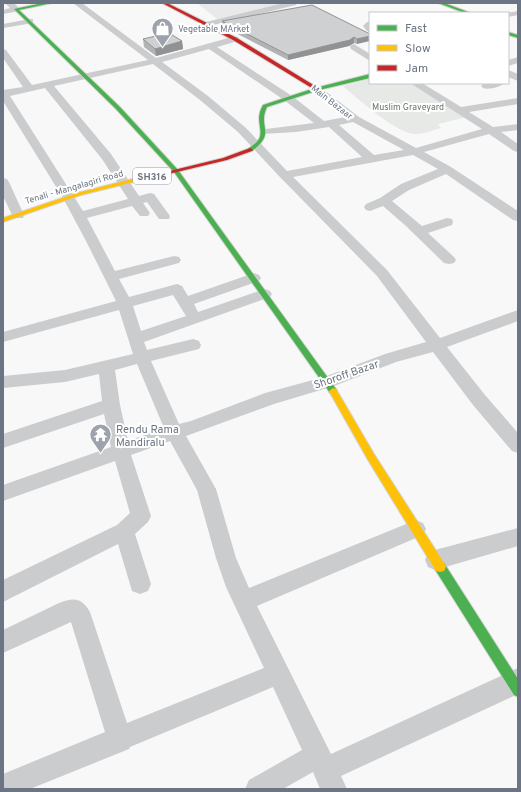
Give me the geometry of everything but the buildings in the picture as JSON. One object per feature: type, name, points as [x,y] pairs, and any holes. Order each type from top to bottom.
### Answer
[{"type":"street","points":[[9,3],[30,21],[118,108],[176,171],[328,382],[371,457],[435,560],[516,685],[326,771],[258,789]]},
{"type":"street","points":[[3,12],[50,3]]},
{"type":"street","points":[[77,3],[156,61],[224,114],[256,146],[382,273],[479,400],[518,446]]},
{"type":"street","name":"Main Bazaar","points":[[164,3],[235,40],[317,89],[355,119],[447,169],[518,217]]},
{"type":"street","points":[[174,3],[182,12]]},
{"type":"street","points":[[205,25],[293,3]]},
{"type":"street","points":[[436,4],[451,12]]},
{"type":"street","points":[[436,4],[464,12]]},
{"type":"street","points":[[3,26],[30,21]]},
{"type":"street","points":[[235,40],[156,61],[3,94],[79,216],[124,304],[142,358],[174,432],[206,489],[226,558],[237,587],[245,600],[326,771]]},
{"type":"street","points":[[210,46],[327,124],[371,158]]},
{"type":"street","points":[[354,47],[369,56]]},
{"type":"street","points":[[3,52],[29,88]]},
{"type":"street","points":[[509,74],[518,79]]},
{"type":"street","points":[[355,119],[296,129],[266,132],[260,118],[262,109],[265,106],[317,89],[369,76]]},
{"type":"street","points":[[48,84],[79,122],[124,182],[144,213]]},
{"type":"street","points":[[420,84],[518,149]]},
{"type":"street","points":[[486,86],[495,84]]},
{"type":"street","points":[[460,110],[516,102]]},
{"type":"street","points":[[284,175],[416,151],[491,130],[518,127]]},
{"type":"street","name":"Tenali - Mangalagiri Road","points":[[3,220],[68,198],[124,182],[176,171],[243,153],[256,146],[264,138],[266,132]]},
{"type":"street","points":[[370,207],[384,201],[405,187],[447,169]]},
{"type":"street","points":[[3,182],[18,215]]},
{"type":"street","points":[[79,216],[150,197],[164,216]]},
{"type":"street","points":[[384,201],[420,231],[449,260]]},
{"type":"street","points":[[420,231],[447,222]]},
{"type":"street","points":[[110,277],[174,260]]},
{"type":"street","points":[[185,302],[254,278]]},
{"type":"street","points":[[3,337],[177,289],[195,319]]},
{"type":"street","points":[[135,339],[265,294]]},
{"type":"street","name":"Shoroff Bazar","points":[[3,493],[174,432],[194,427],[233,411],[271,398],[328,382],[391,358],[437,345],[518,315]]},
{"type":"street","points":[[3,382],[65,376],[193,345]]},
{"type":"street","points":[[3,591],[124,531],[140,516],[121,452],[111,405],[106,367]]},
{"type":"street","points":[[3,441],[111,405]]},
{"type":"street","points":[[245,600],[416,529]]},
{"type":"street","points":[[124,531],[140,584]]},
{"type":"street","points":[[435,560],[518,537]]},
{"type":"street","points":[[3,642],[67,611],[77,611],[82,620],[120,740]]},
{"type":"street","points":[[3,786],[120,740],[279,673]]},
{"type":"shaded area","points":[[197,3],[287,3],[217,19]]},
{"type":"green space","name":"Muslim Graveyard","points":[[369,79],[369,84],[412,84],[467,117],[438,124],[441,128],[426,133],[409,133],[389,123],[343,86]]},
{"type":"traffic: fast","points":[[50,3],[16,9],[118,108],[176,171],[333,391]]},
{"type":"traffic: fast","points":[[440,3],[466,12]]},
{"type":"traffic: fast","points":[[509,33],[518,37]]},
{"type":"traffic: fast","points":[[250,150],[258,144],[264,134],[261,118],[265,106],[317,89],[369,76]]},
{"type":"traffic: fast","points":[[440,567],[518,691]]},
{"type":"traffic: slow","points":[[3,220],[79,194],[152,176]]},
{"type":"traffic: slow","points":[[333,391],[371,457],[440,567]]},
{"type":"traffic: jam","points":[[164,3],[235,39],[317,89]]},
{"type":"traffic: jam","points":[[152,176],[225,159],[250,150]]},
{"type":"place","name":"Vegetable MArket","points":[[163,48]]},
{"type":"place","name":"Rendu Rama Mandiralu","points":[[101,454]]}]
